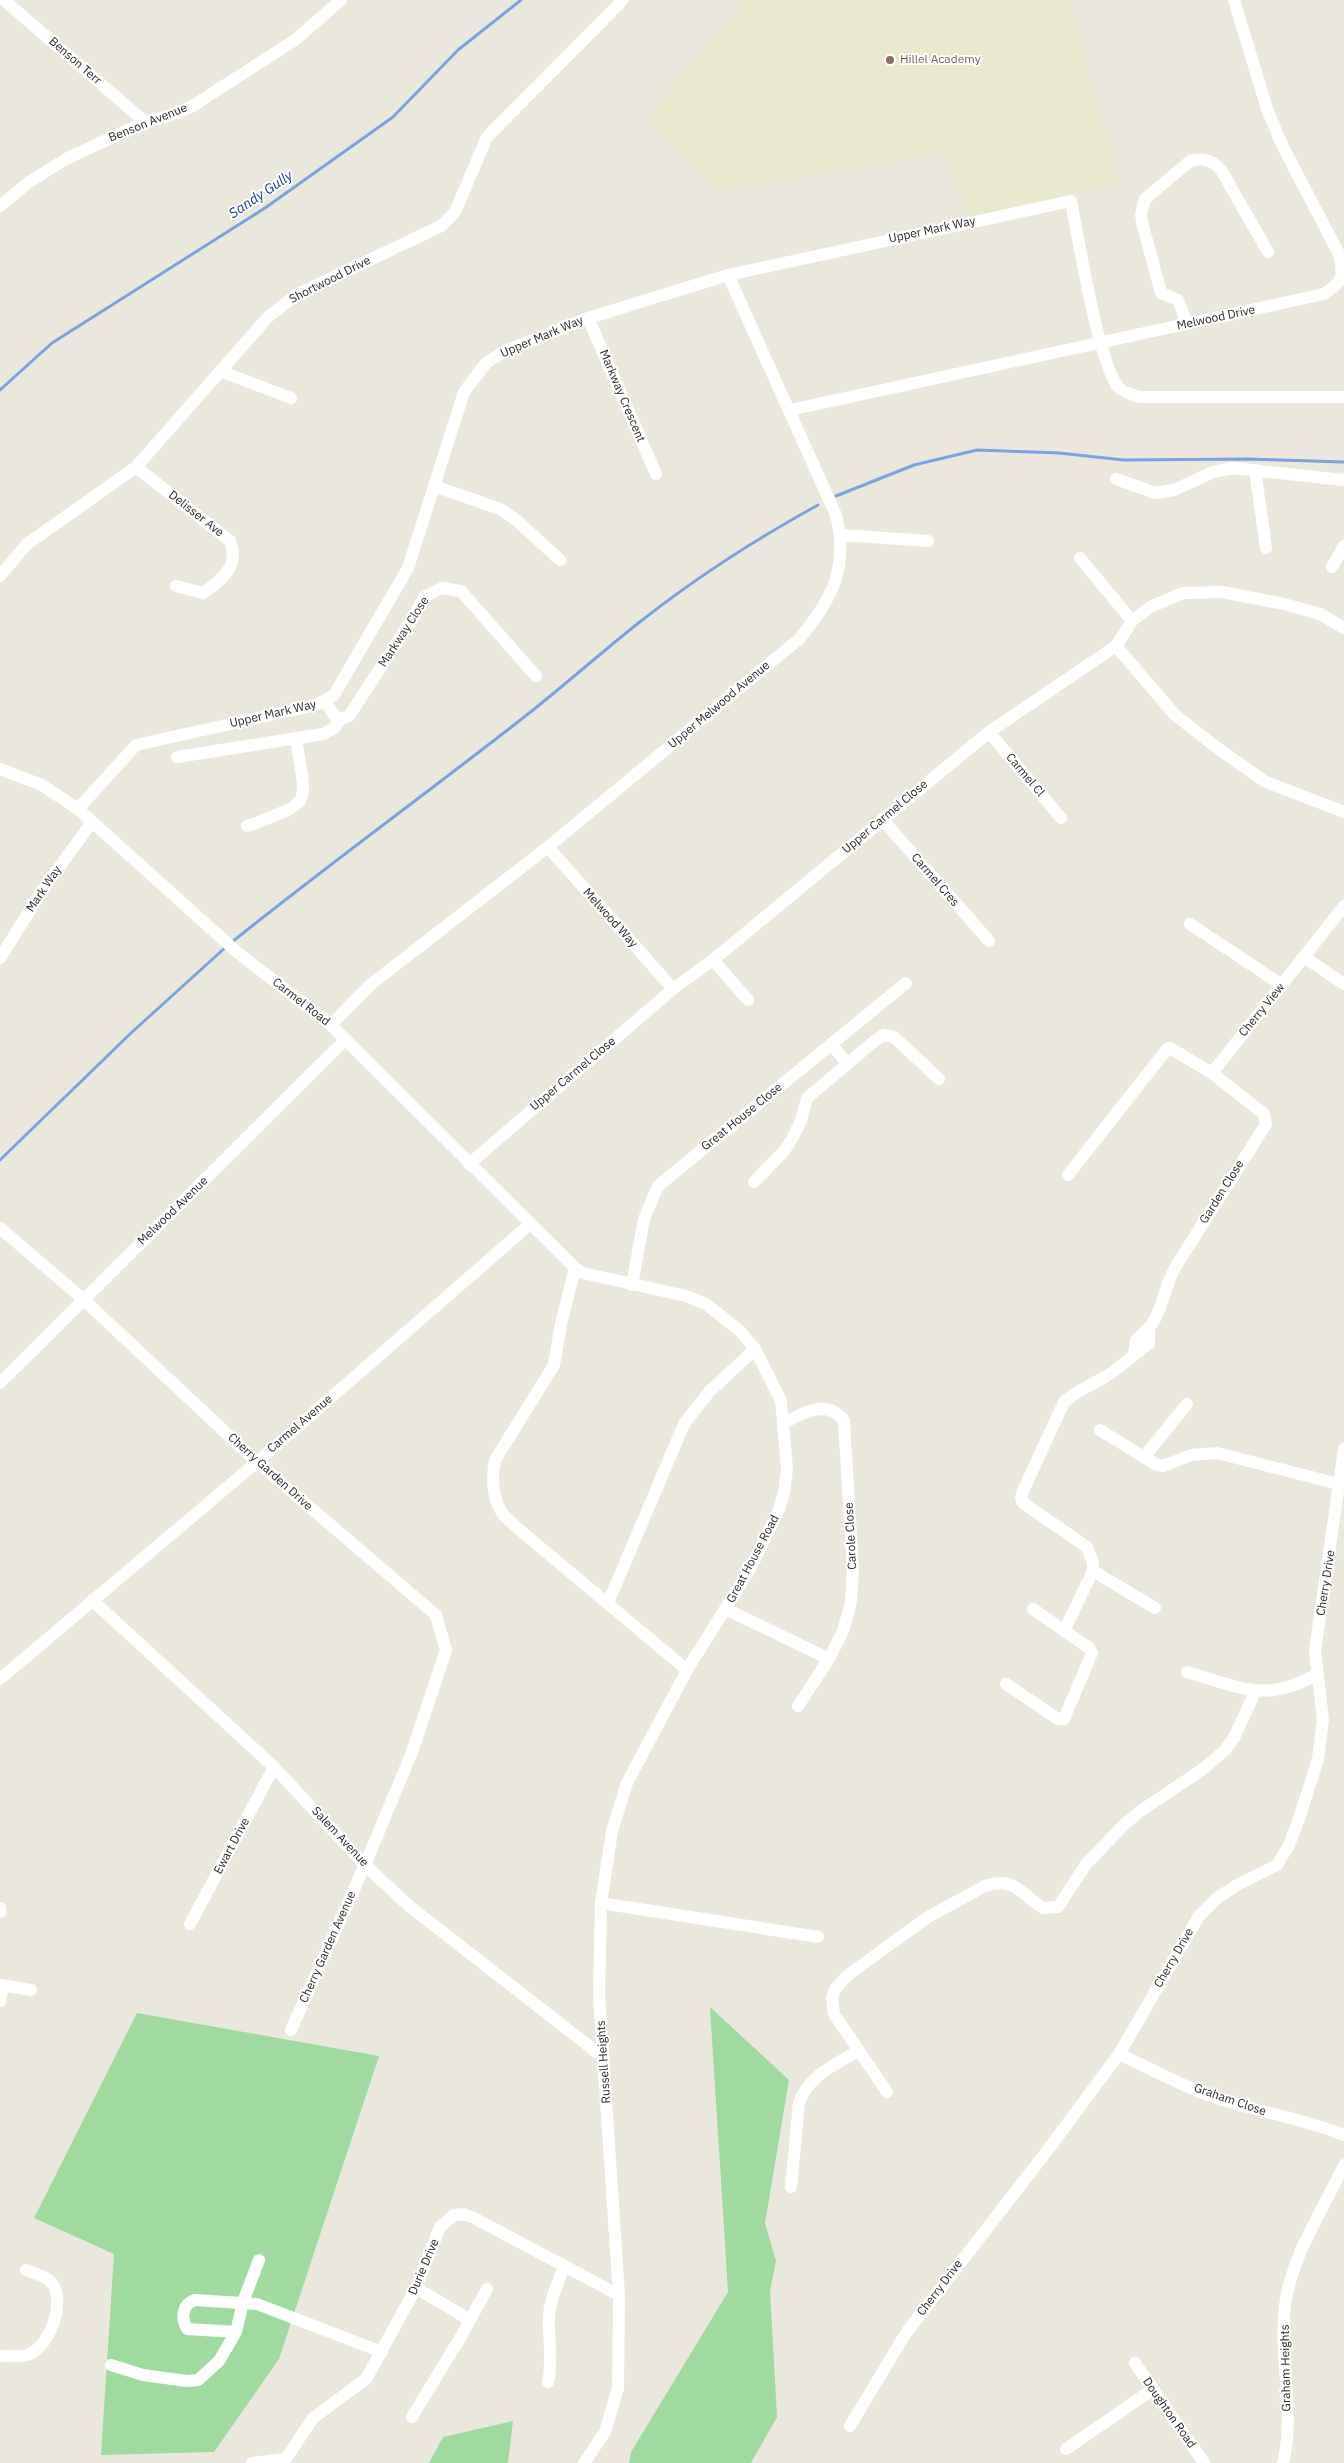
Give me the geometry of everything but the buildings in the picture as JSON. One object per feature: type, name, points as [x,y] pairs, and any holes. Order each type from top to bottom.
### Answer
[{"type":"street","name":"Benson Terr","points":[[4,0],[145,122]]},
{"type":"street","name":"Benson Avenue","points":[[0,206],[29,182],[66,159],[145,122],[191,107],[312,28],[342,0]]},
{"type":"street","name":"Shortwood Drive","points":[[0,576],[27,544],[136,466],[268,317],[296,295],[441,226],[455,212],[487,137],[623,0]]},
{"type":"street","name":"Melwood Drive","points":[[790,410],[1324,294],[1341,287],[1343,270],[1339,254],[1267,109],[1234,0]]},
{"type":"street","points":[[1186,324],[1178,300],[1160,293],[1142,222],[1141,214],[1145,199],[1190,161],[1197,159],[1210,161],[1221,170],[1268,252]]},
{"type":"street","name":"Upper Mark Way","points":[[78,809],[136,745],[326,702],[340,687],[408,568],[464,392],[486,364],[505,351],[588,318],[728,275],[1071,201],[1101,342]]},
{"type":"street","name":"Upper Melwood Avenue","points":[[330,1025],[370,985],[548,848],[799,639],[818,618],[832,593],[840,565],[841,536],[836,515],[728,275]]},
{"type":"street","name":"Markway Crescent","points":[[588,318],[656,474]]},
{"type":"street","points":[[1101,342],[1117,384],[1129,395],[1140,397],[1344,397]]},
{"type":"street","points":[[220,371],[291,398]]},
{"type":"street","name":"Delisser Ave","points":[[136,466],[230,541],[233,548],[230,569],[223,580],[203,593],[176,586]]},
{"type":"street","points":[[1116,479],[1155,493],[1165,493],[1223,469],[1233,468],[1344,480]]},
{"type":"street","points":[[1255,470],[1266,548]]},
{"type":"street","points":[[434,486],[500,510],[515,519],[560,560]]},
{"type":"street","points":[[841,536],[928,541]]},
{"type":"street","points":[[1332,567],[1344,546]]},
{"type":"street","points":[[1080,558],[1132,621]]},
{"type":"street","name":"Markway Close","points":[[177,757],[330,732],[341,719],[348,716],[414,618],[424,597],[442,588],[460,591],[536,676]]},
{"type":"street","name":"Upper Carmel Close","points":[[468,1164],[673,989],[713,960],[989,732],[1116,646],[1132,621],[1150,607],[1183,593],[1222,592],[1294,606],[1320,614],[1344,628]]},
{"type":"street","points":[[1116,646],[1175,715],[1220,750],[1266,782],[1344,812]]},
{"type":"street","points":[[326,702],[334,715],[341,719]]},
{"type":"street","name":"Carmel Cl","points":[[989,732],[1061,818]]},
{"type":"street","points":[[247,826],[293,809],[302,800],[304,787],[296,738]]},
{"type":"street","name":"Carmel Road","points":[[0,769],[42,785],[78,809],[237,952],[330,1025],[529,1225],[575,1268]]},
{"type":"street","name":"Carmel Cres","points":[[882,819],[989,941]]},
{"type":"street","name":"Mark Way","points":[[0,958],[44,888],[92,822]]},
{"type":"street","name":"Melwood Way","points":[[548,848],[673,989]]},
{"type":"street","name":"Cherry View","points":[[1212,1072],[1344,906]]},
{"type":"street","points":[[1190,924],[1282,985]]},
{"type":"street","points":[[1304,957],[1344,984]]},
{"type":"street","points":[[713,960],[748,1000]]},
{"type":"street","name":"Great House Close","points":[[632,1285],[644,1219],[658,1186],[906,982]]},
{"type":"street","points":[[754,1182],[784,1151],[792,1139],[801,1120],[807,1098],[877,1039],[891,1036],[939,1079]]},
{"type":"street","name":"Melwood Avenue","points":[[0,1383],[346,1039]]},
{"type":"street","points":[[831,1044],[847,1063]]},
{"type":"street","points":[[1068,1175],[1167,1049],[1170,1048],[1212,1072]]},
{"type":"street","name":"Garden Close","points":[[1093,1571],[1093,1563],[1087,1547],[1026,1506],[1021,1498],[1064,1402],[1074,1392],[1105,1377],[1134,1353],[1136,1340],[1149,1330],[1159,1316],[1169,1279],[1176,1266],[1266,1124],[1264,1114],[1212,1072]]},
{"type":"street","name":"Carmel Avenue","points":[[0,1680],[257,1462],[529,1225]]},
{"type":"street","name":"Cherry Garden Drive","points":[[0,1228],[83,1299],[257,1462],[436,1615],[446,1650],[412,1752],[365,1865]]},
{"type":"street","points":[[575,1268],[561,1324],[554,1365],[494,1460],[492,1476],[500,1511],[515,1526],[687,1670]]},
{"type":"street","name":"Great House Road","points":[[575,1268],[584,1273],[686,1296],[706,1304],[740,1330],[755,1349],[782,1401],[787,1469],[784,1493],[778,1512],[750,1570],[687,1670]]},
{"type":"street","points":[[608,1603],[684,1424],[709,1392],[755,1349]]},
{"type":"street","points":[[1144,1457],[1187,1404]]},
{"type":"street","name":"Carole Close","points":[[784,1423],[802,1412],[828,1409],[838,1413],[844,1421],[854,1570],[851,1602],[843,1631],[829,1659],[798,1706]]},
{"type":"street","points":[[1100,1430],[1144,1457],[1163,1466],[1191,1455],[1217,1453],[1340,1484]]},
{"type":"street","name":"Cherry Drive","points":[[850,2426],[906,2333],[1047,2151],[1119,2054],[1199,1916],[1216,1898],[1277,1865],[1289,1845],[1318,1758],[1323,1720],[1317,1674],[1316,1644],[1344,1449]]},
{"type":"street","points":[[1064,1631],[1093,1571],[1156,1608]]},
{"type":"street","name":"Salem Avenue","points":[[92,1600],[274,1768],[365,1865],[409,1906],[603,2057]]},
{"type":"street","points":[[1006,1684],[1058,1718],[1064,1719],[1092,1653],[1089,1648],[1033,1608]]},
{"type":"street","points":[[726,1609],[829,1659]]},
{"type":"street","name":"Russell Heights","points":[[584,2463],[605,2432],[615,2404],[618,2388],[619,2295],[599,1995],[601,1903],[612,1831],[627,1783],[687,1670]]},
{"type":"street","points":[[1187,1672],[1256,1692],[1290,1688],[1317,1674]]},
{"type":"street","points":[[887,2092],[834,2014],[832,2007],[835,1989],[840,1981],[928,1917],[986,1886],[996,1883],[1012,1885],[1044,1908],[1058,1907],[1087,1863],[1125,1824],[1138,1812],[1203,1769],[1224,1751],[1234,1738],[1256,1692]]},
{"type":"street","name":"Ewart Drive","points":[[190,1924],[274,1768]]},
{"type":"street","name":"Cherry Garden Avenue","points":[[291,2030],[365,1865]]},
{"type":"street","points":[[601,1903],[818,1937]]},
{"type":"street","points":[[0,2001],[2,1985],[31,1990]]},
{"type":"street","points":[[791,2187],[799,2103],[803,2091],[819,2075],[859,2050]]},
{"type":"street","name":"Graham Close","points":[[1119,2054],[1205,2094],[1280,2116],[1313,2123],[1344,2135]]},
{"type":"street","name":"Graham Heights","points":[[1283,2463],[1286,2407],[1283,2354],[1286,2299],[1292,2278],[1308,2239],[1344,2165]]},
{"type":"street","name":"Durie Drive","points":[[283,2461],[313,2418],[366,2379],[416,2288],[440,2227],[454,2215],[464,2214],[474,2218],[619,2295]]},
{"type":"street","points":[[111,2365],[143,2375],[187,2381],[198,2380],[219,2361],[236,2332],[243,2302],[259,2260]]},
{"type":"street","points":[[548,2382],[551,2368],[549,2314],[551,2301],[564,2267]]},
{"type":"street","points":[[0,2356],[28,2354],[45,2343],[58,2310],[57,2293],[50,2281],[26,2270]]},
{"type":"street","points":[[416,2288],[470,2320]]},
{"type":"street","points":[[412,2417],[470,2320],[486,2289]]},
{"type":"street","points":[[236,2332],[187,2329],[184,2308],[186,2304],[195,2300],[243,2302],[271,2308],[382,2352]]},
{"type":"street","name":"Doughton Road","points":[[1135,2363],[1204,2463]]},
{"type":"street","points":[[1066,2449],[1152,2390]]},
{"type":"street","points":[[252,2463],[283,2461]]},
{"type":"shaded area","name":"Hillel Academy","points":[[744,0],[1068,0],[1119,182],[969,222],[948,153],[719,190],[647,119]]},
{"type":"green space","points":[[710,2007],[789,2080],[765,2223],[776,2261],[770,2291],[777,2417],[751,2463],[629,2463],[631,2452],[728,2292]]},
{"type":"green space","points":[[137,2013],[379,2056],[279,2359],[214,2452],[101,2455],[114,2254],[34,2218]]},
{"type":"green space","points":[[513,2421],[508,2463],[429,2463],[443,2437]]},
{"type":"waterway","name":"Sandy Gully","points":[[0,390],[52,343],[265,208],[393,117],[458,50],[521,0]]},
{"type":"waterway","points":[[836,496],[914,465],[977,450],[1059,453],[1124,460],[1248,459],[1344,462]]},
{"type":"waterway","points":[[232,942],[528,714],[662,605],[727,559],[818,505]]},
{"type":"waterway","points":[[0,1160],[131,1033],[227,946]]},
{"type":"place","name":"Hillel Academy","points":[[890,60]]}]
